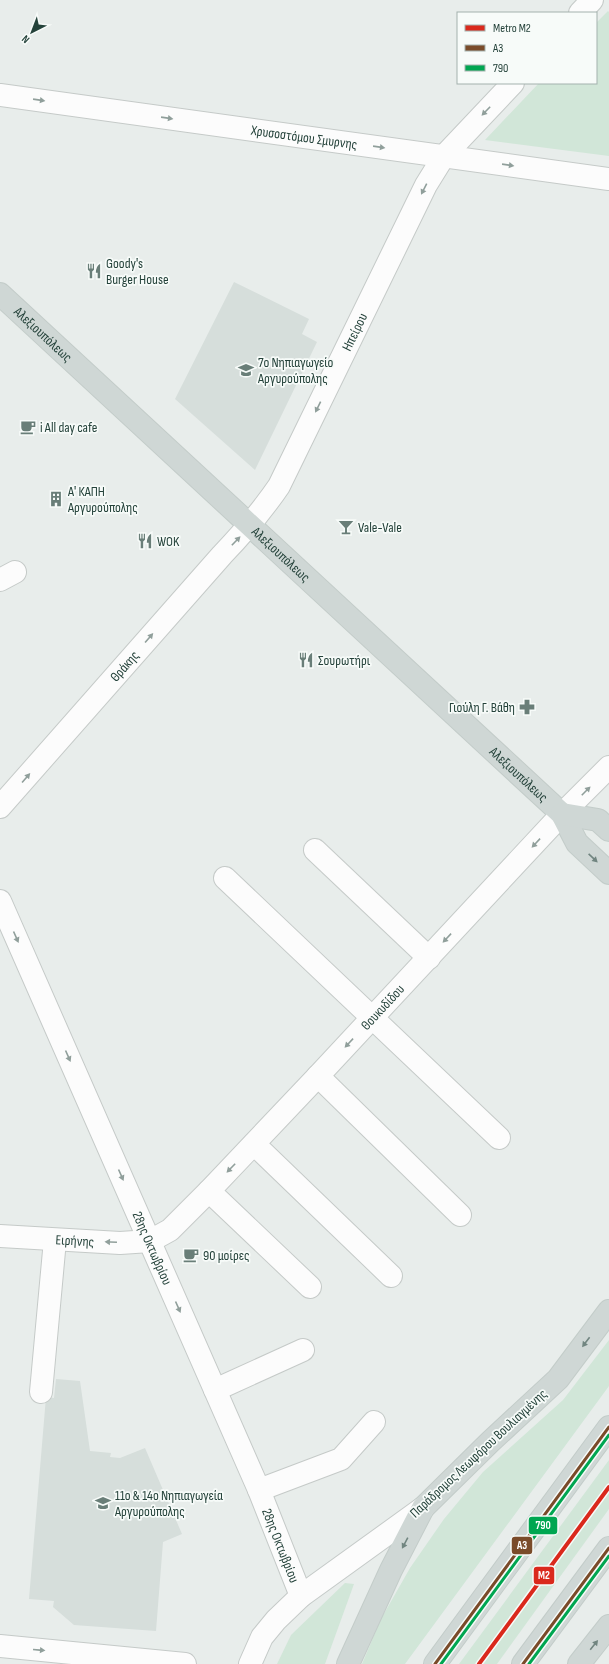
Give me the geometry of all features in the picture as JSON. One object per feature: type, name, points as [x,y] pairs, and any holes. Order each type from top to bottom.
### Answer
[{"type":"main road","name":"Αλεξιουπόλεως","points":[[0,294],[562,814],[577,843],[609,873]]},
{"type":"main road","points":[[562,814],[598,820],[609,830]]},
{"type":"main road","name":"Παράδρομος Λεωφόρου Βουλιαγμένης","points":[[423,1508],[490,1442],[558,1379],[609,1311]]},
{"type":"main road","points":[[435,1664],[609,1426]]},
{"type":"main road","points":[[348,1664],[391,1570],[423,1508]]},
{"type":"main road","points":[[523,1664],[609,1548]]},
{"type":"main road","points":[[578,1664],[609,1626]]},
{"type":"street","points":[[581,12],[592,0]]},
{"type":"street","name":"Ηπείρου","points":[[250,526],[279,486],[426,185],[444,156],[512,84]]},
{"type":"street","name":"Χρυσοστόμου Σμυρνης","points":[[0,95],[609,179]]},
{"type":"street","name":"Θράκης","points":[[0,807],[217,561],[250,526]]},
{"type":"street","name":"Θουκυδίδου","points":[[150,1241],[170,1230],[210,1191],[562,814],[609,767]]},
{"type":"street","points":[[315,850],[429,958]]},
{"type":"street","points":[[225,878],[499,1138]]},
{"type":"street","name":"28ης Οκτωβρίου","points":[[0,901],[259,1490],[301,1596]]},
{"type":"street","points":[[318,1076],[460,1215]]},
{"type":"street","points":[[254,1144],[392,1276]]},
{"type":"street","points":[[210,1191],[310,1287]]},
{"type":"street","name":"Ειρήνης","points":[[0,1236],[120,1243],[150,1241]]},
{"type":"street","points":[[41,1392],[55,1240]]},
{"type":"street","points":[[215,1390],[303,1350]]},
{"type":"street","points":[[259,1490],[342,1459],[374,1422]]},
{"type":"street","name":"Παράδρομος Λεωφόρου Βουλιαγμένης","points":[[250,1664],[262,1637],[276,1620],[301,1596],[423,1508]]},
{"type":"street","points":[[0,1646],[185,1664]]},
{"type":"shaded area","name":"7ο Νηπιαγωγείο Αργυρούπολης","points":[[234,282],[309,319],[302,334],[317,342],[255,470],[175,399]]},
{"type":"shaded area","name":"11ο & 14ο Νηπιαγωγεία Αργυρούπολης","points":[[56,1379],[80,1381],[90,1451],[111,1453],[110,1457],[120,1458],[145,1448],[182,1534],[163,1542],[156,1631],[74,1625],[53,1607],[54,1601],[29,1599],[46,1397],[54,1398]]},
{"type":"green space","points":[[608,11],[609,12],[609,156],[485,140],[538,84],[597,84],[597,22]]},
{"type":"green space","points":[[609,1340],[609,1386],[405,1664],[362,1664],[381,1619],[410,1568],[444,1519],[483,1472],[563,1400]]},
{"type":"green space","points":[[609,1460],[609,1509],[497,1664],[459,1664]]},
{"type":"green space","points":[[345,1583],[354,1584],[325,1664],[277,1664],[291,1635]]},
{"type":"metro line","name":"Μ2","points":[[479,1664],[609,1487]]},
{"type":"transit line","name":"Α3","points":[[435,1664],[609,1427]]},
{"type":"transit line","name":"790","points":[[441,1664],[609,1435]]},
{"type":"transit line","name":"Α3","points":[[523,1664],[609,1548]]},
{"type":"transit line","name":"790","points":[[529,1664],[609,1556]]},
{"type":"place","name":"Goody's Burger House","points":[[94,271]]},
{"type":"place","name":"7ο Νηπιαγωγείο Αργυρούπολης","points":[[246,370]]},
{"type":"place","name":"i All day cafe","points":[[28,427]]},
{"type":"place","name":"Α' ΚΑΠΗ Αργυρούπολης","points":[[56,499]]},
{"type":"place","name":"Vale-Vale","points":[[346,527]]},
{"type":"place","name":"WOK","points":[[145,541]]},
{"type":"place","name":"Σουρωτήρι","points":[[306,660]]},
{"type":"place","name":"Γιούλη Γ. Βάθη","points":[[527,707]]},
{"type":"place","name":"90 μοίρες","points":[[191,1255]]},
{"type":"place","name":"11ο & 14ο Νηπιαγωγεία Αργυρούπολης","points":[[103,1503]]}]
